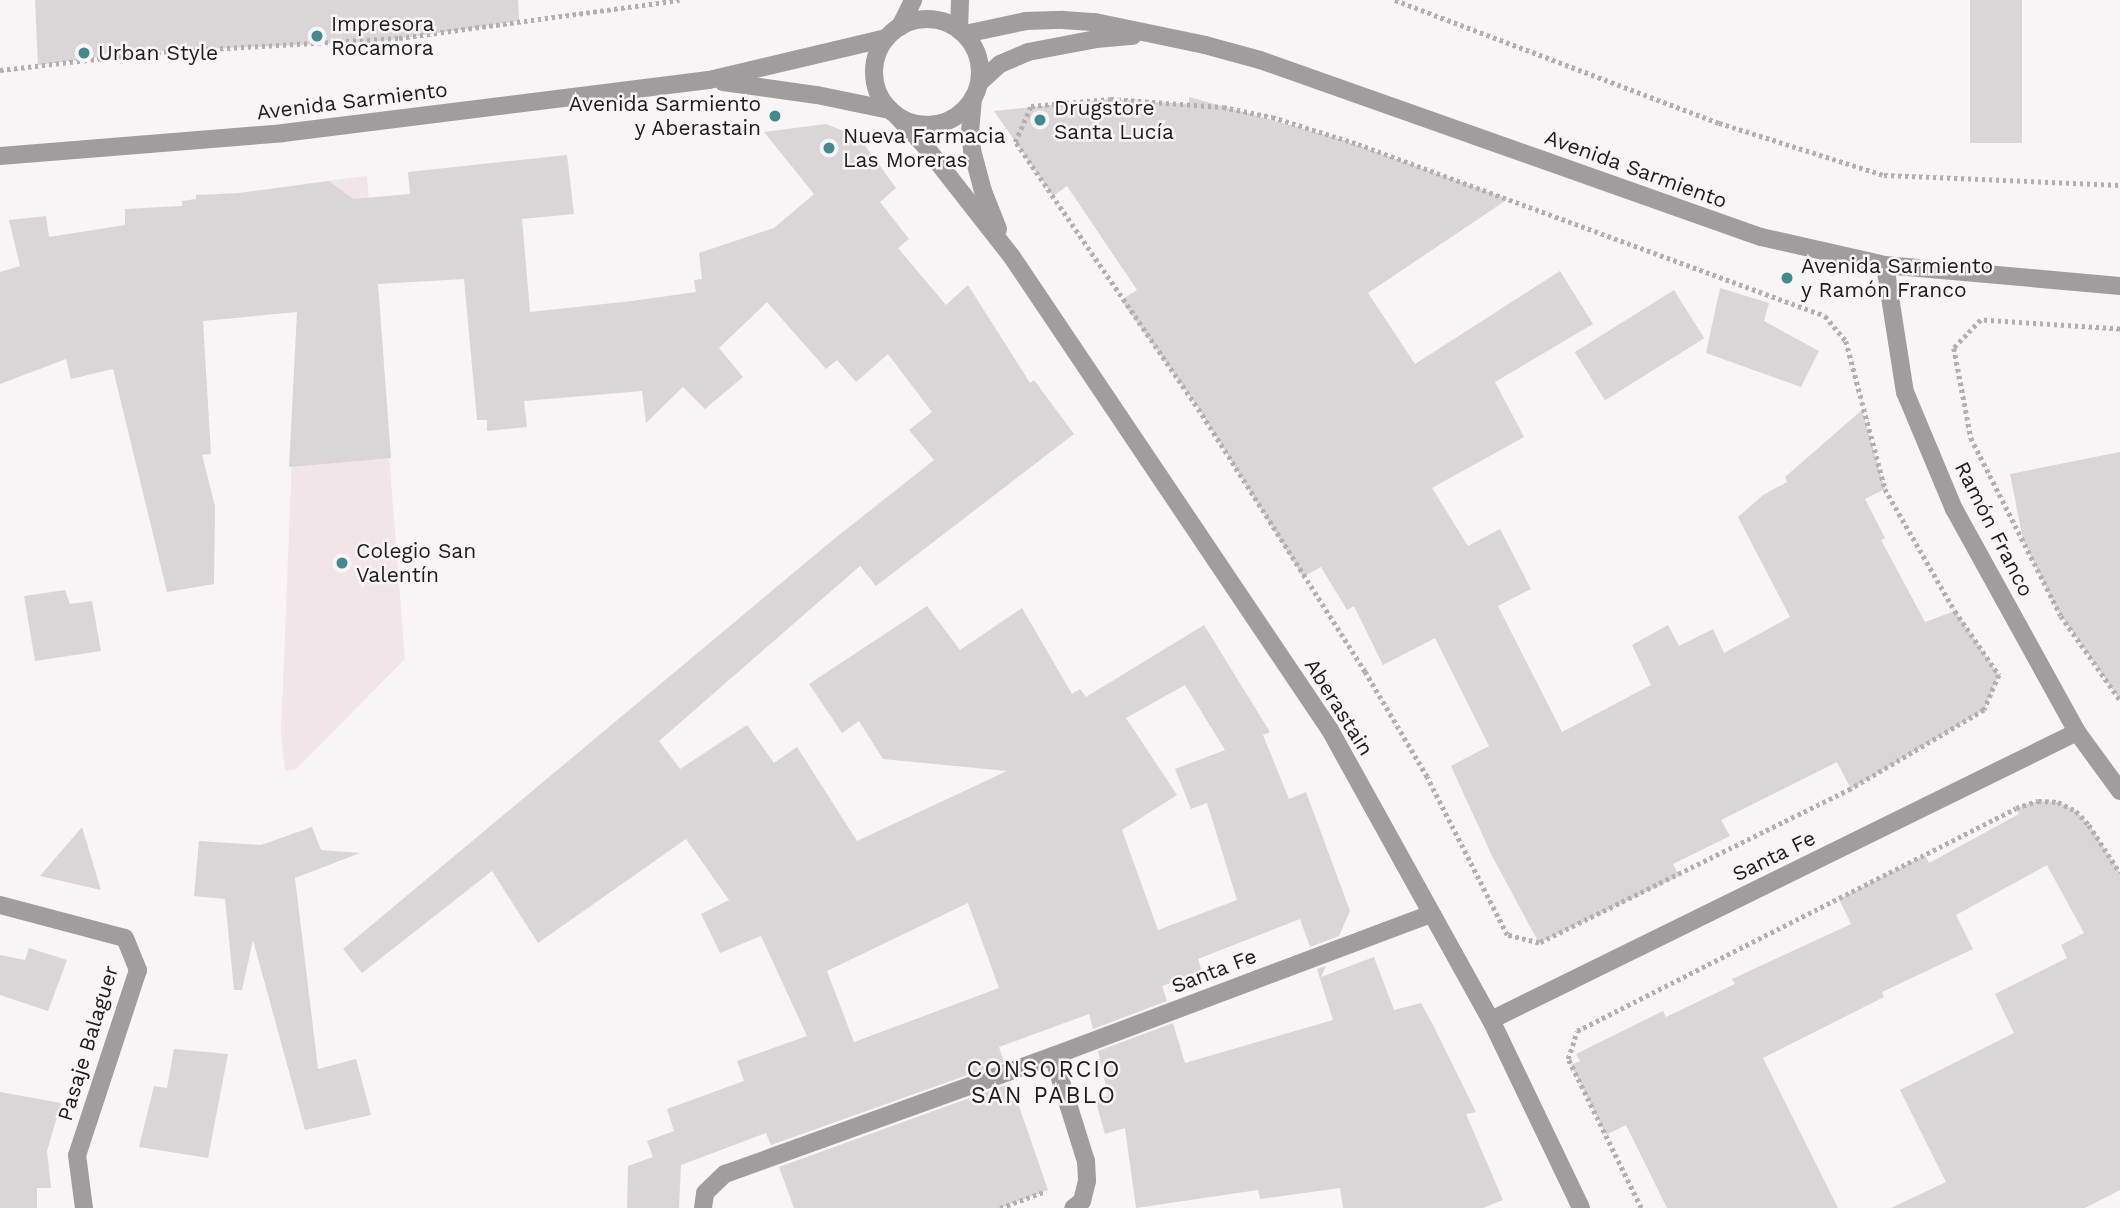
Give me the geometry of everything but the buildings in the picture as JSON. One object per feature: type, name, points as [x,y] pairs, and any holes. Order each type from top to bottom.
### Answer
[{"type":"street","points":[[893,32],[916,20],[933,19],[962,32],[974,48],[980,65],[976,90],[962,112],[947,121],[931,125],[914,124],[894,113],[876,89],[874,71],[877,54],[913,0]]},
{"type":"street","points":[[960,0],[962,32]]},
{"type":"street","name":"Avenida Sarmiento","points":[[962,32],[1026,21],[1095,22],[1260,60],[1762,237],[1885,265],[2120,286]]},
{"type":"street","name":"Avenida Sarmiento","points":[[0,156],[283,133],[709,80],[893,32]]},
{"type":"street","name":"Avenida Sarmiento","points":[[976,90],[1000,64],[1028,52],[1096,39],[1151,35]]},
{"type":"street","name":"Avenida Sarmiento","points":[[709,80],[817,95],[894,113]]},
{"type":"street","name":"Aberastain","points":[[976,90],[970,131],[975,165],[994,222],[1012,257]]},
{"type":"street","name":"Aberastain","points":[[894,113],[925,146],[1012,257],[1330,730],[1491,1020],[1581,1208]]},
{"type":"street","name":"Ramón Franco","points":[[1885,265],[1905,392],[1954,509],[2077,732],[2120,791]]},
{"type":"street","name":"Santa Fe","points":[[1491,1020],[2077,732]]},
{"type":"street","name":"Pasaje Balaguer","points":[[0,905],[125,938],[138,970],[77,1155],[84,1208]]},
{"type":"street","name":"Santa Fe","points":[[704,1208],[705,1193],[724,1174],[1053,1056],[1431,914]]},
{"type":"street","points":[[1053,1056],[1086,1161],[1087,1181],[1082,1201],[1073,1208]]},
{"type":"path","points":[[0,70],[156,52],[399,38],[679,0]]},
{"type":"path","points":[[1395,0],[1719,123],[1884,175],[2120,185]]},
{"type":"path","points":[[1110,99],[1235,108],[1358,144],[1825,316],[1846,341],[1885,489],[1955,611],[1998,675],[1984,710],[1851,789],[1539,943],[1507,935],[1427,777],[1365,672],[1196,406],[1053,196],[1015,142],[1031,106],[1110,99]]},
{"type":"path","points":[[2120,329],[1981,320],[1954,348],[1971,438],[2061,616],[2120,701]]},
{"type":"path","points":[[1641,1208],[1568,1059],[1577,1031],[2016,808],[2038,801],[2058,802],[2076,811],[2089,825],[2120,873]]},
{"type":"path","points":[[1000,1208],[1056,1187]]},
{"type":"shaded area","name":"Colegio San Valentín","points":[[367,176],[405,659],[295,770],[285,771],[281,733],[303,184]]},
{"type":"place","name":"Impresora Rocamora","points":[[317,36]]},
{"type":"place","name":"Urban Style","points":[[84,53]]},
{"type":"place","name":"Avenida Sarmiento y Aberastain","points":[[775,116]]},
{"type":"place","name":"Drugstore Santa Lucía","points":[[1040,120]]},
{"type":"place","name":"Nueva Farmacia Las Moreras","points":[[829,148]]},
{"type":"place","name":"Avenida Sarmiento y Ramón Franco","points":[[1787,278]]},
{"type":"place","name":"Colegio San Valentín","points":[[342,563]]},
{"type":"district","name":"CONSORCIO SAN PABLO","points":[[1044,1083]]}]
